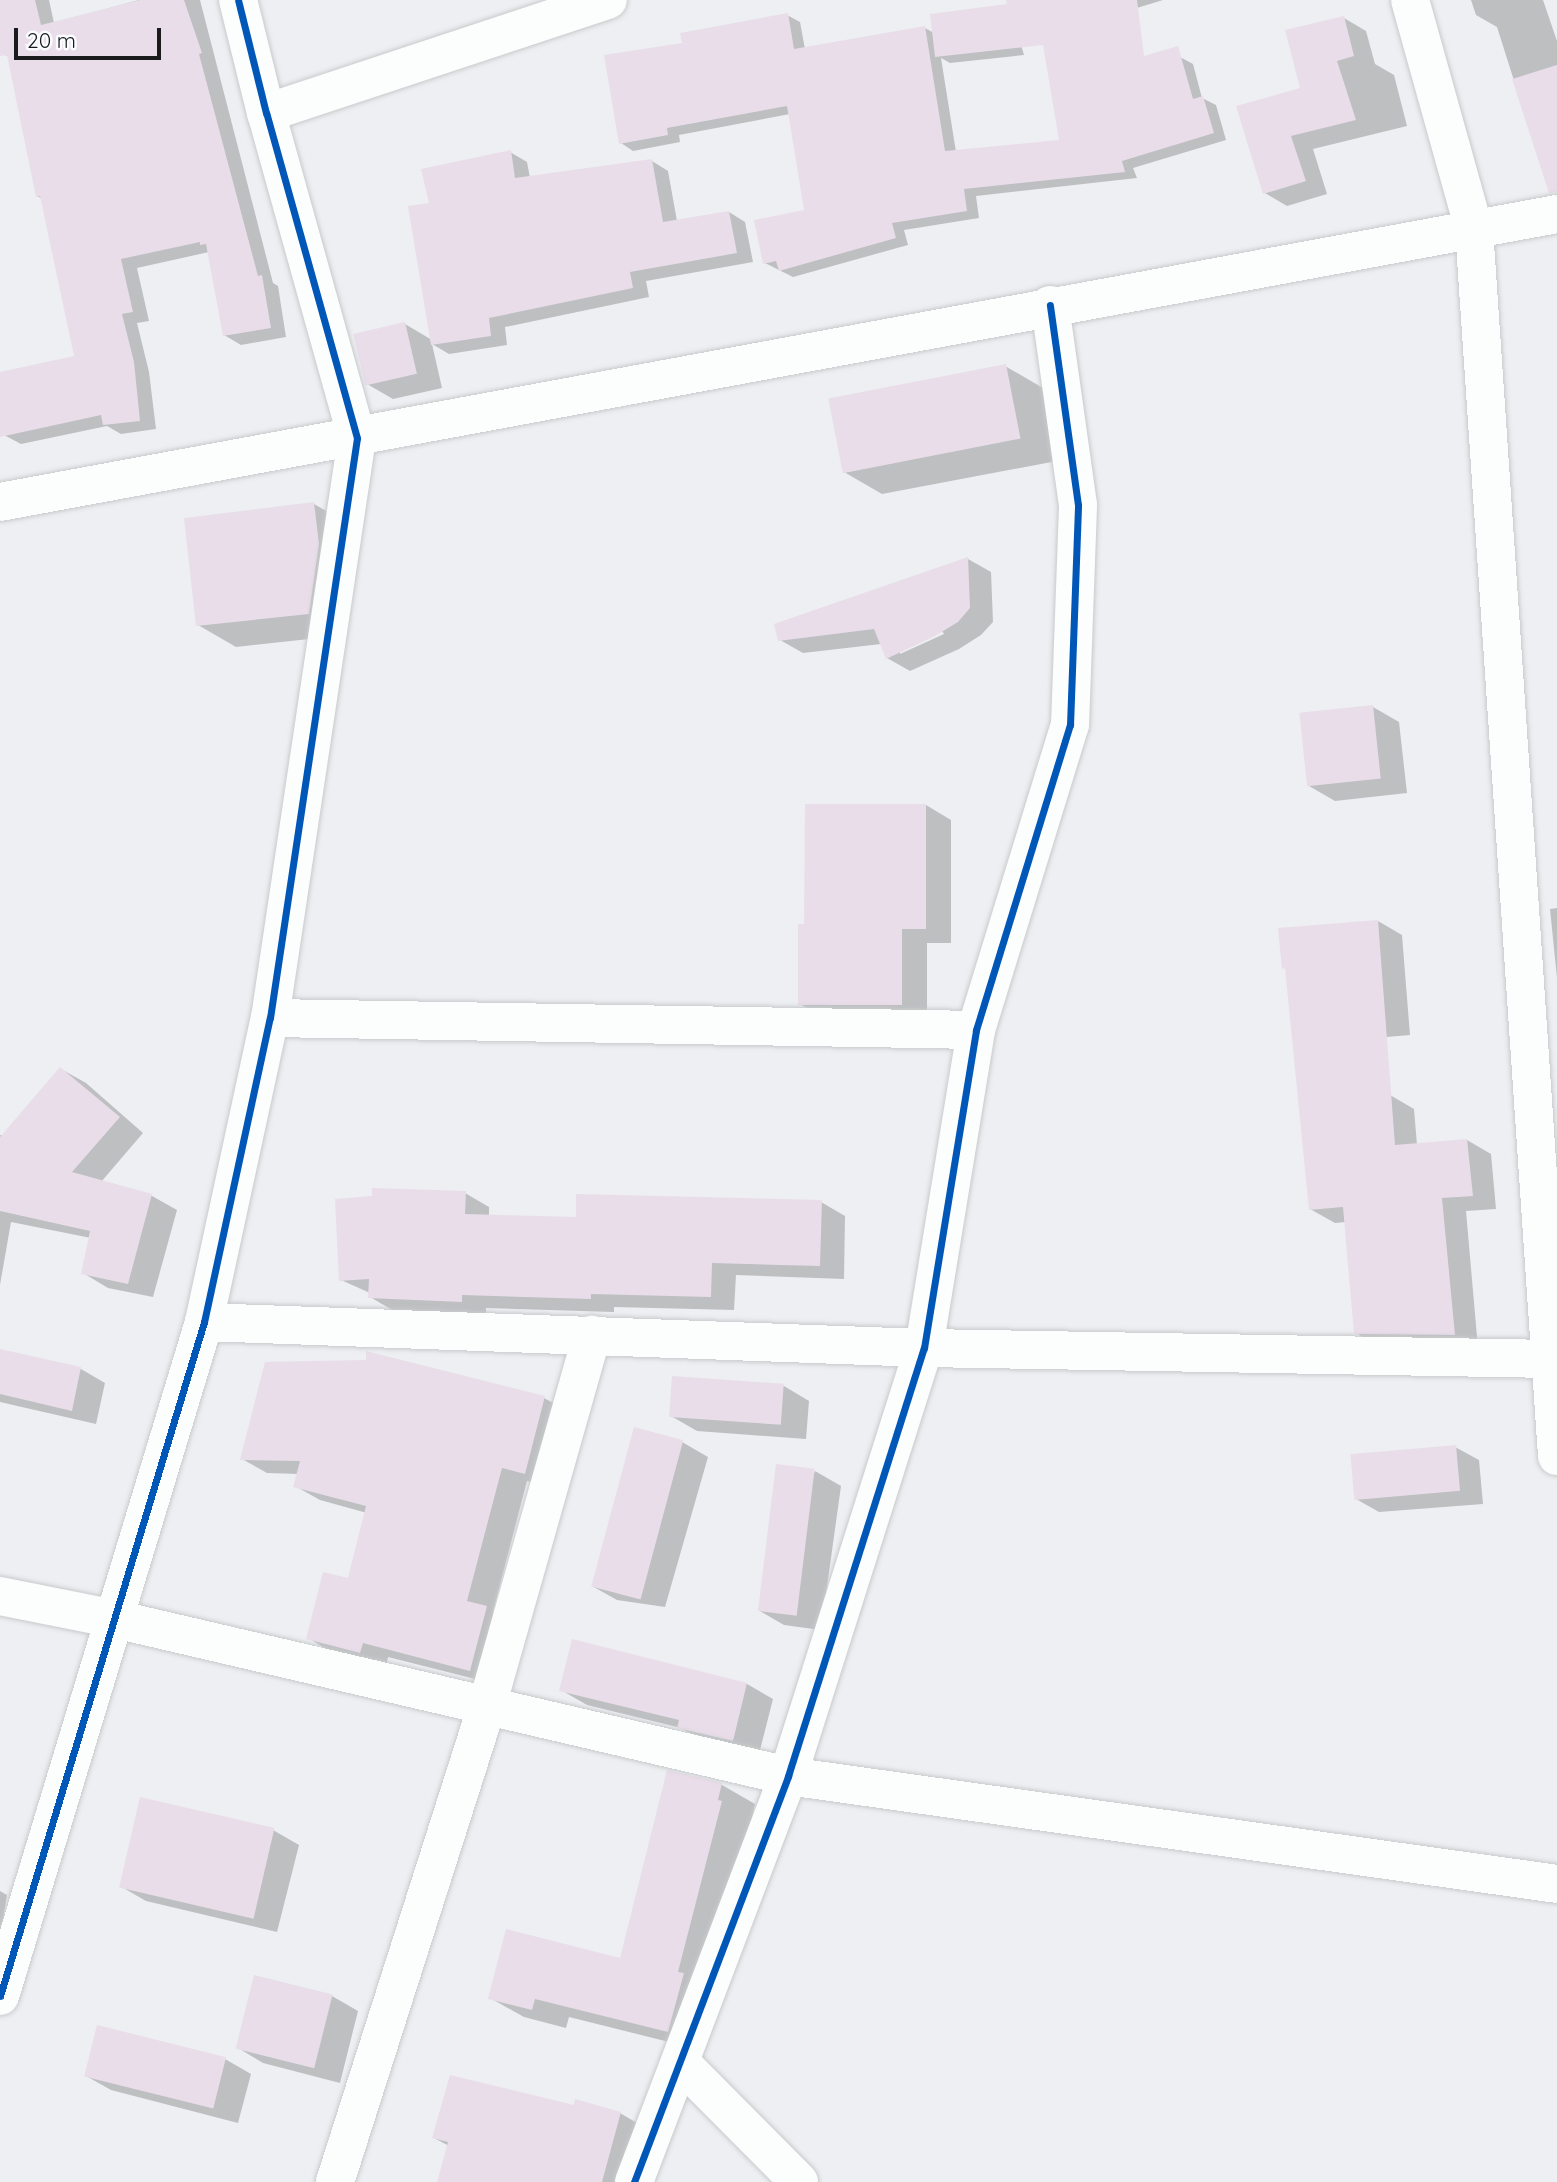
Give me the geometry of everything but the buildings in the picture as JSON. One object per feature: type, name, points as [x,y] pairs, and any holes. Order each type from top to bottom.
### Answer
[{"type":"street","points":[[0,1996],[204,1322],[270,1018],[357,438],[266,113],[238,0]]},
{"type":"street","points":[[266,113],[608,0]]},
{"type":"street","points":[[1410,0],[1474,229],[1554,1359],[1557,1456]]},
{"type":"street","points":[[0,502],[357,438],[1050,305],[1557,214]]},
{"type":"street","points":[[634,2182],[788,1776],[924,1348],[976,1030],[1070,725],[1078,505],[1050,305]]},
{"type":"street","points":[[270,1018],[976,1030]]},
{"type":"street","points":[[204,1322],[924,1348],[1554,1359]]},
{"type":"street","points":[[335,2182],[487,1706],[592,1335]]},
{"type":"street","points":[[0,1596],[115,1619],[788,1776],[1557,1884]]},
{"type":"street","points":[[680,2062],[799,2182]]},
{"type":"cycle path","points":[[0,1996],[204,1322],[270,1018],[357,438],[266,113],[238,0]]},
{"type":"cycle path","points":[[634,2182],[788,1776],[924,1348],[976,1030],[1070,725],[1078,505],[1050,305]]}]
